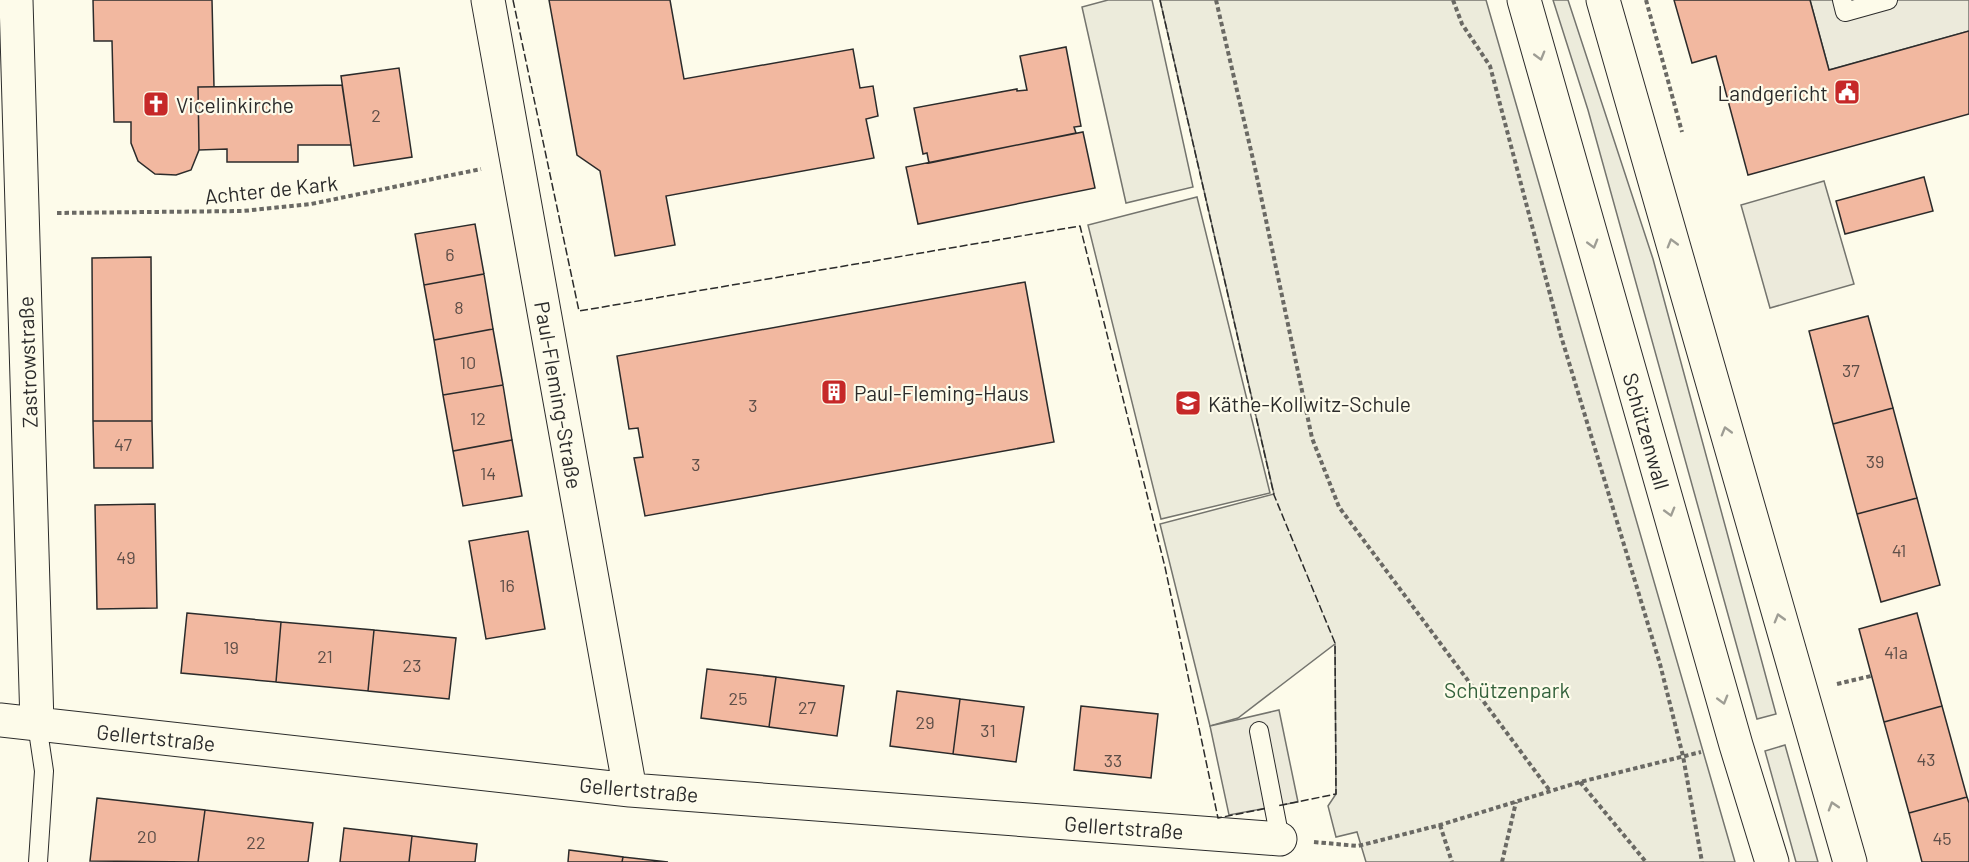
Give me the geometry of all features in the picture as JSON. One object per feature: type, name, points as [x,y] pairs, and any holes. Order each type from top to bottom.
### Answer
[{"type":"street","name":"Zastrowstraße","points":[[16,0],[37,724]]},
{"type":"street","name":"Paul-Fleming-Straße","points":[[489,0],[630,790]]},
{"type":"street","name":"Schützenwall","points":[[1524,0],[1736,745],[1772,862]]},
{"type":"street","points":[[1603,0],[1850,862]]},
{"type":"street","name":"Gellertstraße","points":[[0,720],[630,790],[1280,839]]},
{"type":"lane","points":[[1842,0],[1845,12],[1888,0]]},
{"type":"lane","points":[[37,724],[44,771],[38,862]]},
{"type":"lane","points":[[1259,731],[1280,839]]},
{"type":"path","points":[[1216,0],[1255,168],[1312,438],[1339,507],[1550,791]]},
{"type":"path","points":[[1453,0],[1462,24],[1490,66],[1561,336],[1660,664],[1683,756],[1702,862]]},
{"type":"path","name":"Achter de Kark","points":[[23,213],[243,211],[277,208],[311,204],[518,162]]},
{"type":"path","points":[[1830,685],[1872,676]]},
{"type":"path","points":[[1280,839],[1358,846],[1440,825],[1580,782],[1736,745]]},
{"type":"path","points":[[1580,782],[1646,862]]},
{"type":"path","points":[[1503,862],[1516,801]]},
{"type":"path","points":[[1440,825],[1452,862]]},
{"type":"green space","points":[[1108,0],[1152,0],[1193,187],[1126,203],[1082,7]]},
{"type":"green space","name":"Schützenpark","points":[[1160,0],[1486,0],[1735,862],[1366,862],[1357,832],[1336,837],[1328,806],[1336,794],[1335,644],[1238,718],[1210,726],[1160,524],[1274,494]]},
{"type":"green space","points":[[1553,0],[1568,0],[1653,259],[1776,714],[1757,719],[1588,110]]},
{"type":"green space","points":[[1197,197],[1270,493],[1161,519],[1088,225]]},
{"type":"green space","points":[[1785,745],[1818,862],[1796,862],[1765,751]]},
{"type":"shaded area","points":[[1810,0],[1969,0],[1969,31],[1829,70]]},
{"type":"shaded area","points":[[1824,181],[1854,284],[1770,308],[1741,205]]},
{"type":"shaded area","points":[[1279,710],[1298,802],[1229,815],[1210,726]]},
{"type":"building","name":"Vicelinkirche","points":[[93,0],[212,0],[214,87],[198,87],[199,150],[191,170],[176,175],[155,174],[138,161],[131,143],[131,122],[114,122],[112,41],[94,41]]},
{"type":"building","points":[[549,0],[670,0],[684,79],[853,49],[860,88],[873,86],[878,116],[866,119],[874,158],[666,196],[675,245],[615,256],[600,171],[577,155]]},
{"type":"building","name":"Landgericht","points":[[1674,0],[1810,0],[1829,70],[1969,31],[1969,114],[1748,175],[1716,56],[1692,63]]},
{"type":"building","points":[[1066,47],[1081,126],[1074,127],[1076,133],[929,163],[927,153],[923,154],[914,108],[1017,89],[1017,91],[1027,90],[1020,56]]},
{"type":"building","points":[[399,68],[412,157],[354,166],[341,76]]},
{"type":"building","points":[[342,85],[351,145],[298,145],[298,162],[227,162],[227,149],[199,150],[198,87]]},
{"type":"building","points":[[1083,132],[1095,188],[918,224],[906,167]]},
{"type":"building","points":[[1924,177],[1933,211],[1845,234],[1836,201]]},
{"type":"building","points":[[475,224],[484,274],[424,285],[415,234]]},
{"type":"building","points":[[151,257],[152,421],[93,421],[92,258]]},
{"type":"building","points":[[484,274],[493,329],[434,340],[424,285]]},
{"type":"building","name":"Paul-Fleming-Haus","points":[[1025,282],[1054,442],[645,516],[634,458],[643,457],[638,428],[629,429],[617,356]]},
{"type":"building","points":[[1868,316],[1893,408],[1833,424],[1809,331]]},
{"type":"building","points":[[493,329],[503,385],[443,395],[434,340]]},
{"type":"building","points":[[503,385],[512,440],[453,451],[443,395]]},
{"type":"building","points":[[1893,408],[1917,498],[1857,514],[1833,424]]},
{"type":"building","points":[[93,421],[152,421],[153,468],[94,468]]},
{"type":"building","points":[[512,440],[522,496],[463,506],[453,451]]},
{"type":"building","points":[[1917,498],[1940,585],[1881,602],[1857,514]]},
{"type":"building","points":[[155,504],[157,608],[97,609],[95,505]]},
{"type":"building","points":[[528,531],[545,629],[486,639],[469,541]]},
{"type":"building","points":[[187,613],[281,622],[276,682],[181,673]]},
{"type":"building","points":[[1917,613],[1942,706],[1884,722],[1859,629]]},
{"type":"building","points":[[281,622],[374,630],[368,691],[276,682]]},
{"type":"building","points":[[374,630],[456,638],[449,699],[368,691]]},
{"type":"building","points":[[707,669],[776,677],[769,727],[701,718]]},
{"type":"building","points":[[776,677],[844,686],[837,736],[769,727]]},
{"type":"building","points":[[897,691],[960,699],[953,754],[890,746]]},
{"type":"building","points":[[960,699],[1024,707],[1016,762],[953,754]]},
{"type":"building","points":[[1081,706],[1158,714],[1151,778],[1074,770]]},
{"type":"building","points":[[1942,706],[1967,797],[1909,813],[1884,722]]},
{"type":"building","points":[[1967,797],[1969,803],[1969,862],[1922,862],[1909,813]]},
{"type":"building","points":[[97,798],[205,810],[198,862],[90,861]]},
{"type":"building","points":[[205,810],[313,823],[308,862],[198,862]]},
{"type":"building","points":[[344,828],[412,836],[409,862],[340,862]]},
{"type":"building","points":[[412,836],[477,844],[475,862],[409,862]]},
{"type":"building","points":[[569,850],[623,857],[622,862],[568,862]]},
{"type":"building","points":[[623,857],[668,862],[622,862]]},
{"type":"fence","points":[[513,0],[579,311],[1080,226],[1165,567],[1218,818],[1268,808]]},
{"type":"fence","points":[[1160,0],[1274,495],[1335,643],[1336,794],[1277,806]]},
{"type":"place","name":"Landgericht","points":[[1847,92]]},
{"type":"place","name":"Vicelinkirche","points":[[156,104]]},
{"type":"place","name":"Paul-Fleming-Haus","points":[[834,392]]},
{"type":"place","name":"Käthe-Kollwitz-Schule","points":[[1188,403]]}]
